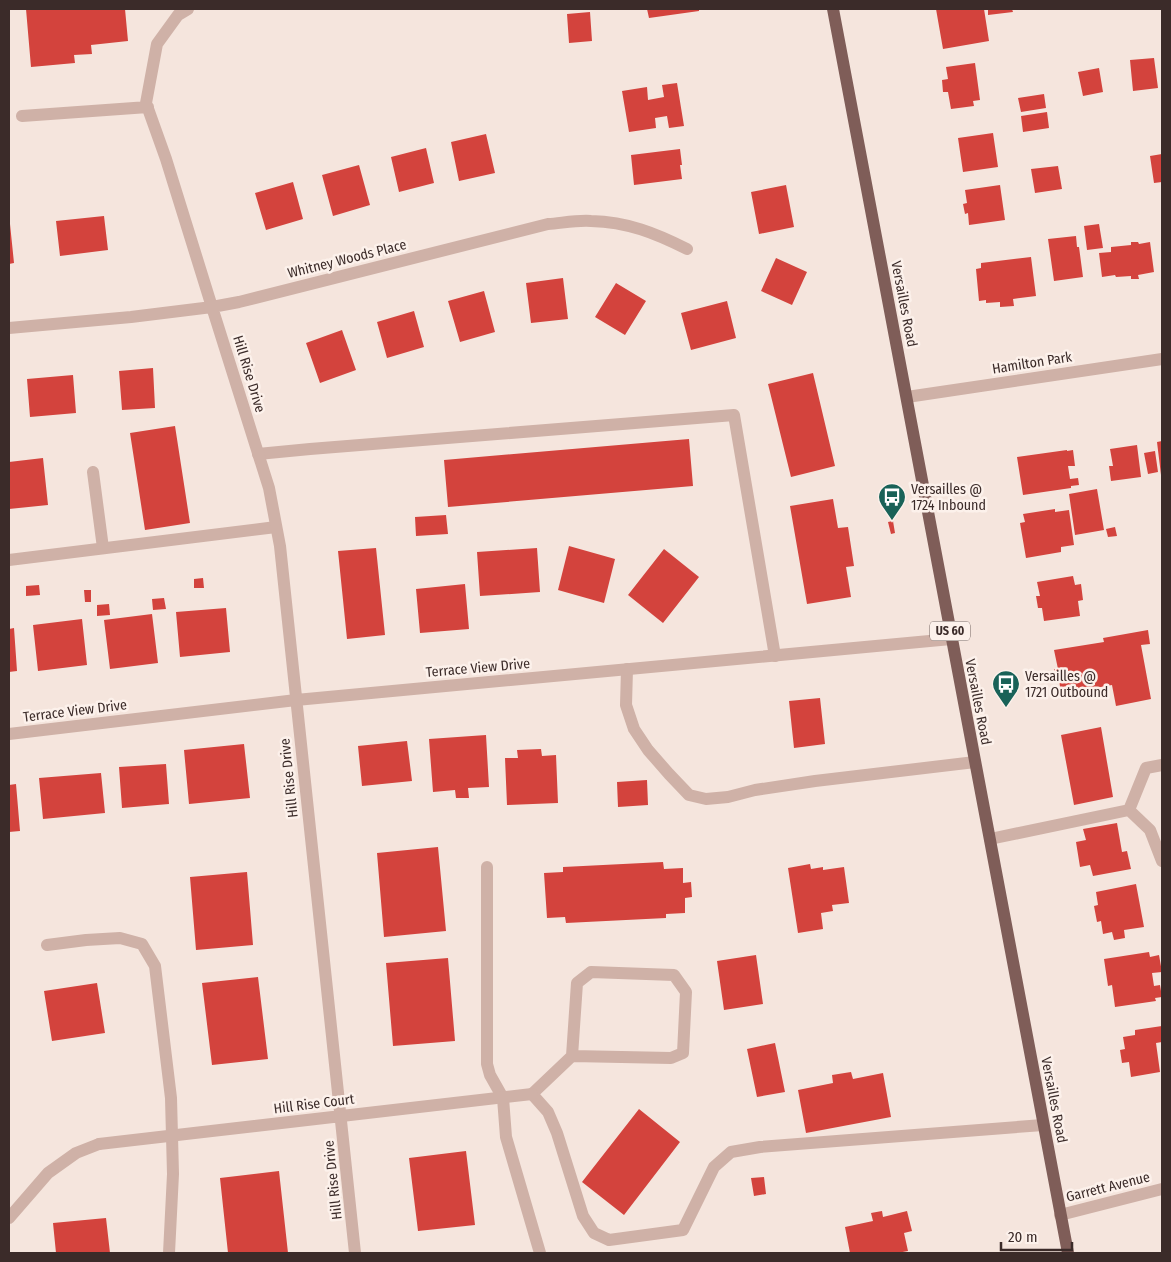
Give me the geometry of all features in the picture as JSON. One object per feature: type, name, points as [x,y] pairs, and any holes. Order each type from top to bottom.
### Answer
[{"type":"main road","name":"Versailles Road","points":[[833,9],[1068,1253]]},
{"type":"street","points":[[22,116],[148,107],[146,103],[156,44],[178,15],[188,9]]},
{"type":"street","name":"Hill Rise Drive","points":[[148,107],[269,488],[280,546],[355,1253]]},
{"type":"street","name":"Whitney Woods Place","points":[[9,328],[132,317],[212,307],[548,224],[590,220],[625,224],[657,234],[687,249]]},
{"type":"street","name":"Hamilton Park","points":[[907,397],[1162,359]]},
{"type":"street","points":[[258,454],[734,415],[775,656]]},
{"type":"street","points":[[93,472],[103,548]]},
{"type":"street","points":[[9,560],[276,526]]},
{"type":"street","name":"Terrace View Drive","points":[[9,734],[296,700],[951,639]]},
{"type":"street","points":[[627,669],[626,705],[634,729],[648,750],[689,795],[706,800],[815,781],[975,762]]},
{"type":"street","points":[[1128,810],[1146,768],[1162,764]]},
{"type":"street","points":[[990,839],[1128,810]]},
{"type":"street","points":[[1128,810],[1150,830],[1162,860]]},
{"type":"street","points":[[487,867],[487,1064],[490,1075],[503,1098],[506,1137],[540,1253]]},
{"type":"street","points":[[46,945],[120,938],[142,944],[155,966],[171,1098],[173,1136],[169,1253]]},
{"type":"street","points":[[572,1056],[670,1058],[683,1053],[686,992],[674,975],[591,972],[577,983],[572,1056],[532,1094],[548,1112],[557,1133],[583,1216],[594,1233],[608,1240],[682,1230],[714,1167],[732,1152],[760,1147],[1043,1125]]},
{"type":"street","name":"Hill Rise Court","points":[[9,1218],[48,1173],[76,1153],[99,1144],[532,1094]]},
{"type":"street","name":"Garrett Avenue","points":[[1060,1215],[1162,1189]]},
{"type":"building","points":[[26,9],[125,9],[128,41],[91,45],[92,54],[74,55],[75,63],[31,67]]},
{"type":"building","points":[[647,9],[699,9],[699,11],[649,18]]},
{"type":"building","points":[[936,9],[984,9],[989,41],[943,49]]},
{"type":"building","points":[[988,9],[1012,9],[1013,12],[988,15]]},
{"type":"building","points":[[590,12],[592,41],[569,43],[567,14]]},
{"type":"building","points":[[1154,58],[1158,88],[1133,91],[1130,60]]},
{"type":"building","points":[[975,63],[980,100],[973,101],[974,106],[951,109],[948,92],[943,92],[942,80],[948,79],[946,67]]},
{"type":"building","points":[[1099,68],[1103,92],[1083,96],[1078,72]]},
{"type":"building","points":[[677,83],[684,126],[669,128],[667,116],[655,118],[656,128],[629,132],[622,91],[647,87],[648,100],[664,97],[662,85]]},
{"type":"building","points":[[1044,94],[1046,108],[1021,112],[1018,98]]},
{"type":"building","points":[[1047,112],[1049,128],[1023,132],[1021,116]]},
{"type":"building","points":[[993,133],[998,167],[963,172],[958,138]]},
{"type":"building","points":[[486,134],[495,173],[459,181],[451,142]]},
{"type":"building","points":[[426,148],[434,183],[399,192],[391,157]]},
{"type":"building","points":[[680,149],[682,179],[634,185],[631,155]]},
{"type":"building","points":[[1162,154],[1162,182],[1154,183],[1150,156]]},
{"type":"building","points":[[359,165],[370,205],[333,216],[322,175]]},
{"type":"building","points":[[1058,166],[1062,189],[1035,193],[1031,169]]},
{"type":"building","points":[[293,182],[303,219],[266,230],[255,193]]},
{"type":"building","points":[[786,185],[794,227],[759,234],[751,192]]},
{"type":"building","points":[[1000,185],[1005,220],[969,225],[968,213],[965,214],[963,204],[967,203],[965,190]]},
{"type":"building","points":[[104,216],[108,250],[60,256],[56,221]]},
{"type":"building","points":[[9,224],[14,263],[9,264]]},
{"type":"building","points":[[1099,224],[1103,248],[1087,250],[1084,226]]},
{"type":"building","points":[[1076,236],[1083,277],[1054,281],[1048,239]]},
{"type":"building","points":[[1131,242],[1138,242],[1139,244],[1150,242],[1154,272],[1138,275],[1139,279],[1131,279],[1131,276],[1116,277],[1115,275],[1102,277],[1099,253],[1111,252],[1111,247],[1131,245]]},
{"type":"building","points":[[1031,257],[1036,296],[1013,299],[1014,306],[1000,307],[1000,302],[986,303],[986,300],[979,301],[976,269],[981,268],[981,263]]},
{"type":"building","points":[[776,258],[807,272],[792,305],[761,291]]},
{"type":"building","points":[[563,278],[568,319],[531,323],[526,283]]},
{"type":"building","points":[[616,283],[646,301],[625,335],[595,317]]},
{"type":"building","points":[[484,291],[495,332],[460,342],[448,301]]},
{"type":"building","points":[[727,301],[736,338],[691,350],[681,313]]},
{"type":"building","points":[[414,311],[424,347],[387,358],[377,322]]},
{"type":"building","points":[[342,330],[356,370],[320,383],[306,343]]},
{"type":"building","points":[[153,368],[155,408],[122,410],[119,371]]},
{"type":"building","points":[[813,373],[835,466],[791,477],[768,384]]},
{"type":"building","points":[[73,375],[76,413],[30,417],[27,379]]},
{"type":"building","points":[[175,426],[190,523],[145,530],[130,433]]},
{"type":"building","points":[[689,439],[693,486],[448,507],[444,460]]},
{"type":"building","points":[[1162,441],[1162,475],[1161,475],[1157,442]]},
{"type":"building","points":[[1137,445],[1141,477],[1111,481],[1109,466],[1113,466],[1110,449]]},
{"type":"building","points":[[1073,450],[1075,466],[1068,466],[1070,479],[1078,478],[1079,485],[1071,486],[1071,488],[1023,495],[1017,457]]},
{"type":"building","points":[[1155,451],[1158,472],[1148,474],[1144,453]]},
{"type":"building","points":[[43,458],[48,505],[9,509],[9,462]]},
{"type":"building","points":[[1097,489],[1104,530],[1075,535],[1069,494]]},
{"type":"building","points":[[833,499],[838,528],[848,527],[854,566],[846,567],[851,597],[807,604],[790,506]]},
{"type":"building","points":[[1055,509],[1055,512],[1069,510],[1074,545],[1061,547],[1061,552],[1026,558],[1020,523],[1025,522],[1023,514]]},
{"type":"building","points":[[446,515],[448,534],[416,536],[415,517]]},
{"type":"building","points":[[893,521],[895,533],[891,534],[888,522]]},
{"type":"building","points":[[1115,527],[1117,536],[1108,537],[1106,529]]},
{"type":"building","points":[[569,546],[615,559],[604,603],[558,590]]},
{"type":"building","points":[[376,548],[385,635],[347,639],[338,551]]},
{"type":"building","points":[[537,548],[540,592],[480,596],[477,552]]},
{"type":"building","points":[[664,549],[699,577],[663,623],[628,595]]},
{"type":"building","points":[[1073,576],[1075,585],[1081,584],[1083,600],[1078,601],[1080,616],[1044,621],[1042,608],[1038,608],[1036,596],[1040,596],[1037,582]]},
{"type":"building","points":[[203,578],[204,588],[194,588],[194,579]]},
{"type":"building","points":[[465,584],[469,629],[420,633],[416,589]]},
{"type":"building","points":[[39,585],[40,595],[26,596],[26,586]]},
{"type":"building","points":[[84,590],[91,590],[91,602],[85,602]]},
{"type":"building","points":[[164,598],[166,609],[153,610],[152,599]]},
{"type":"building","points":[[109,604],[110,615],[97,616],[97,605]]},
{"type":"building","points":[[226,608],[230,652],[180,657],[176,612]]},
{"type":"building","points":[[152,614],[158,663],[110,669],[104,620]]},
{"type":"building","points":[[82,619],[87,665],[38,671],[33,625]]},
{"type":"building","points":[[14,628],[17,671],[9,672],[9,629]]},
{"type":"building","points":[[1148,630],[1150,644],[1141,645],[1151,699],[1116,706],[1112,685],[1061,694],[1059,679],[1056,680],[1054,669],[1058,669],[1054,650],[1104,642],[1103,638]]},
{"type":"building","points":[[820,698],[825,744],[794,748],[789,701]]},
{"type":"building","points":[[1101,727],[1113,797],[1074,805],[1061,735]]},
{"type":"building","points":[[486,735],[489,787],[468,788],[469,798],[456,798],[455,790],[433,792],[429,739]]},
{"type":"building","points":[[407,741],[412,781],[362,786],[358,746]]},
{"type":"building","points":[[244,744],[250,798],[189,804],[184,750]]},
{"type":"building","points":[[541,749],[542,756],[556,755],[558,803],[507,805],[505,758],[518,758],[517,750]]},
{"type":"building","points":[[166,764],[169,804],[122,808],[119,767]]},
{"type":"building","points":[[101,773],[105,813],[43,819],[39,778]]},
{"type":"building","points":[[647,780],[648,805],[618,807],[617,782]]},
{"type":"building","points":[[16,784],[20,831],[9,832],[9,785]]},
{"type":"building","points":[[1117,823],[1122,852],[1127,851],[1131,869],[1093,876],[1090,865],[1080,867],[1076,842],[1086,840],[1083,829]]},
{"type":"building","points":[[438,847],[446,931],[384,937],[377,853]]},
{"type":"building","points":[[663,862],[664,869],[683,868],[683,883],[691,882],[692,897],[685,898],[685,913],[666,914],[666,918],[566,923],[565,917],[547,918],[544,873],[563,872],[563,867]]},
{"type":"building","points":[[810,864],[811,869],[823,867],[823,870],[844,867],[849,903],[832,905],[833,911],[821,913],[823,929],[798,933],[788,868]]},
{"type":"building","points":[[247,872],[253,945],[196,950],[190,877]]},
{"type":"building","points":[[1136,884],[1144,927],[1124,930],[1125,938],[1114,940],[1112,932],[1103,934],[1101,921],[1097,922],[1094,906],[1098,905],[1096,892]]},
{"type":"building","points":[[1149,952],[1150,957],[1159,955],[1162,972],[1152,973],[1154,986],[1160,985],[1162,997],[1155,998],[1156,1001],[1115,1007],[1112,985],[1108,986],[1104,959]]},
{"type":"building","points":[[756,955],[763,1004],[724,1010],[717,961]]},
{"type":"building","points":[[448,958],[455,1041],[393,1046],[386,963]]},
{"type":"building","points":[[258,977],[268,1059],[212,1065],[202,983]]},
{"type":"building","points":[[97,983],[105,1033],[52,1041],[44,991]]},
{"type":"building","points":[[1162,1026],[1162,1042],[1156,1043],[1160,1072],[1131,1077],[1129,1062],[1122,1063],[1120,1050],[1125,1049],[1123,1037],[1135,1035],[1135,1030]]},
{"type":"building","points":[[775,1043],[785,1092],[757,1097],[747,1049]]},
{"type":"building","points":[[851,1072],[853,1079],[883,1073],[891,1117],[806,1133],[798,1090],[833,1083],[832,1075]]},
{"type":"building","points":[[639,1109],[680,1142],[624,1215],[582,1182]]},
{"type":"building","points":[[466,1151],[475,1225],[418,1231],[409,1158]]},
{"type":"building","points":[[279,1171],[288,1253],[228,1253],[220,1178]]},
{"type":"building","points":[[764,1177],[766,1194],[754,1196],[751,1178]]},
{"type":"building","points":[[882,1211],[883,1217],[907,1211],[912,1231],[904,1233],[908,1251],[897,1253],[850,1253],[845,1227],[873,1221],[871,1213]]},
{"type":"building","points":[[106,1218],[110,1253],[56,1253],[53,1223]]},
{"type":"place","name":"Versailles @ 1724 Inbound","points":[[892,521]]},
{"type":"place","name":"Versailles @ 1721 Outbound","points":[[1006,708]]}]
